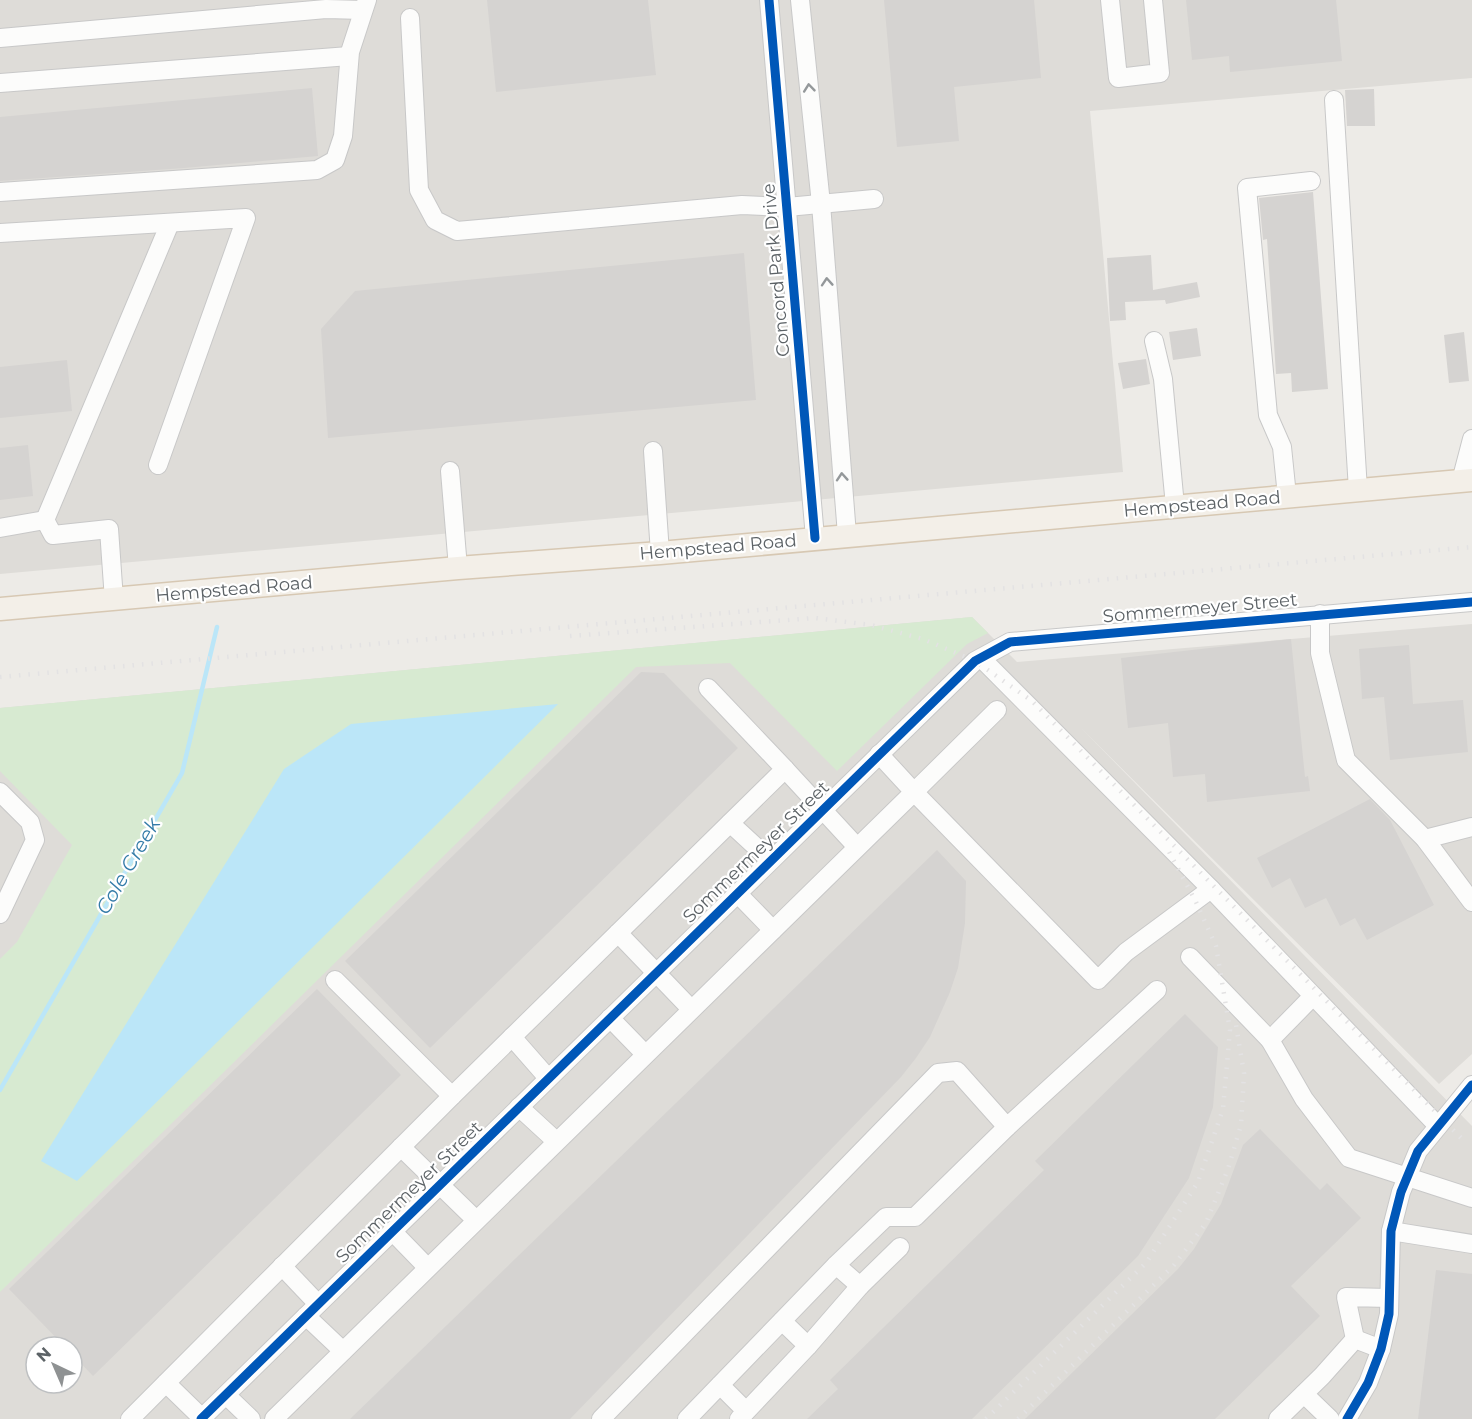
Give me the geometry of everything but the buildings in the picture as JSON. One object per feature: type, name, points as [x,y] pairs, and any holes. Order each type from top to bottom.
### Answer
[{"type":"main road","name":"Hempstead Road","points":[[0,609],[458,568],[660,553],[1467,480]]},
{"type":"street","name":"Concord Park Drive","points":[[769,0],[815,538]]},
{"type":"street","points":[[800,0],[821,204],[847,535]]},
{"type":"street","points":[[1110,0],[1118,78],[1160,73],[1153,0]]},
{"type":"street","points":[[0,38],[365,5],[349,56],[343,136],[335,160],[317,170],[0,192]]},
{"type":"street","points":[[410,18],[419,190],[435,220],[458,231],[741,205],[787,207],[874,199]]},
{"type":"street","points":[[0,83],[349,56]]},
{"type":"street","points":[[1334,100],[1358,490]]},
{"type":"street","points":[[1287,496],[1282,447],[1268,415],[1247,188],[1311,181]]},
{"type":"street","points":[[0,233],[246,219],[158,465]]},
{"type":"street","points":[[45,520],[170,223]]},
{"type":"street","points":[[1154,340],[1163,379],[1175,506]]},
{"type":"street","points":[[1467,480],[1472,439]]},
{"type":"street","points":[[653,451],[660,553]]},
{"type":"street","points":[[450,471],[458,568]]},
{"type":"street","points":[[0,528],[45,520]]},
{"type":"street","points":[[45,520],[53,535],[110,529],[114,600]]},
{"type":"street","name":"Sommermeyer Street","points":[[201,1419],[975,661],[1010,642],[1472,602]]},
{"type":"street","points":[[1320,614],[1320,653],[1346,760],[1425,839],[1472,902]]},
{"type":"street","points":[[981,658],[1211,889],[1438,1126]]},
{"type":"street","points":[[708,688],[857,847]]},
{"type":"street","points":[[274,1419],[997,710]]},
{"type":"street","points":[[879,754],[1098,980],[1126,952],[1211,889]]},
{"type":"street","points":[[130,1419],[452,1096],[785,769]]},
{"type":"street","points":[[0,792],[30,822],[35,840],[0,914]]},
{"type":"street","points":[[729,823],[770,860]]},
{"type":"street","points":[[1425,839],[1472,827]]},
{"type":"street","points":[[737,893],[773,930]]},
{"type":"street","points":[[618,933],[691,1010]]},
{"type":"street","points":[[1190,957],[1270,1040],[1304,1099],[1349,1158],[1472,1198]]},
{"type":"street","points":[[335,980],[452,1096]]},
{"type":"street","points":[[687,1419],[836,1265],[886,1217],[915,1217],[1007,1127],[1156,990]]},
{"type":"street","points":[[1270,1040],[1313,996]]},
{"type":"street","points":[[610,1018],[645,1054]]},
{"type":"street","points":[[512,1037],[548,1078]]},
{"type":"street","points":[[611,1415],[938,1073],[957,1071],[1007,1127]]},
{"type":"street","points":[[1347,1419],[1368,1383],[1381,1349],[1389,1314],[1391,1231],[1407,1178],[1418,1150],[1472,1085]]},
{"type":"street","points":[[519,1107],[556,1141]]},
{"type":"street","points":[[401,1147],[476,1220]]},
{"type":"street","points":[[392,1231],[427,1267]]},
{"type":"street","points":[[1391,1231],[1472,1244]]},
{"type":"street","points":[[720,1385],[743,1415],[860,1286],[900,1246]]},
{"type":"street","points":[[836,1265],[860,1286]]},
{"type":"street","points":[[282,1266],[343,1351]]},
{"type":"street","points":[[1355,1339],[1346,1298],[1389,1298]]},
{"type":"street","points":[[782,1321],[808,1346]]},
{"type":"street","points":[[1355,1339],[1381,1349]]},
{"type":"street","points":[[1278,1419],[1355,1339]]},
{"type":"street","points":[[166,1383],[201,1419]]},
{"type":"street","points":[[1304,1394],[1330,1419]]},
{"type":"street","points":[[226,1395],[251,1419]]},
{"type":"shaded area","points":[[0,0],[1472,0],[1472,78],[1090,111],[1123,472],[0,574]]},
{"type":"shaded area","points":[[972,617],[1017,662],[1472,624],[1472,1054],[1439,1084],[1081,728],[1472,1126],[1472,1419],[0,1419],[0,708]]},
{"type":"green space","points":[[972,617],[988,633],[967,644],[837,771],[730,663],[636,667],[0,1292],[0,959],[17,942],[72,845],[0,771],[0,708]]},
{"type":"water","points":[[558,704],[77,1181],[41,1161],[284,769],[351,724]]},
{"type":"waterway","name":"Cole Creek","points":[[0,1090],[182,773],[217,627]]},
{"type":"railway","points":[[0,677],[1472,547]]},
{"type":"railway","points":[[570,636],[815,618],[871,625],[923,639],[975,661],[1032,701],[1466,1143]]},
{"type":"railway","points":[[986,1419],[1146,1263],[1198,1182],[1223,1109],[1230,1030],[1216,946],[1167,848]]},
{"type":"railway","points":[[1018,1419],[1174,1265],[1206,1223],[1228,1169],[1241,1125],[1244,1073],[1235,1019]]},
{"type":"cycle path","points":[[769,0],[815,538]]},
{"type":"cycle path","points":[[201,1419],[975,661],[1010,642],[1472,602]]},
{"type":"cycle path","points":[[1347,1419],[1368,1383],[1381,1349],[1389,1314],[1391,1231],[1401,1192],[1418,1151],[1472,1085]]}]
